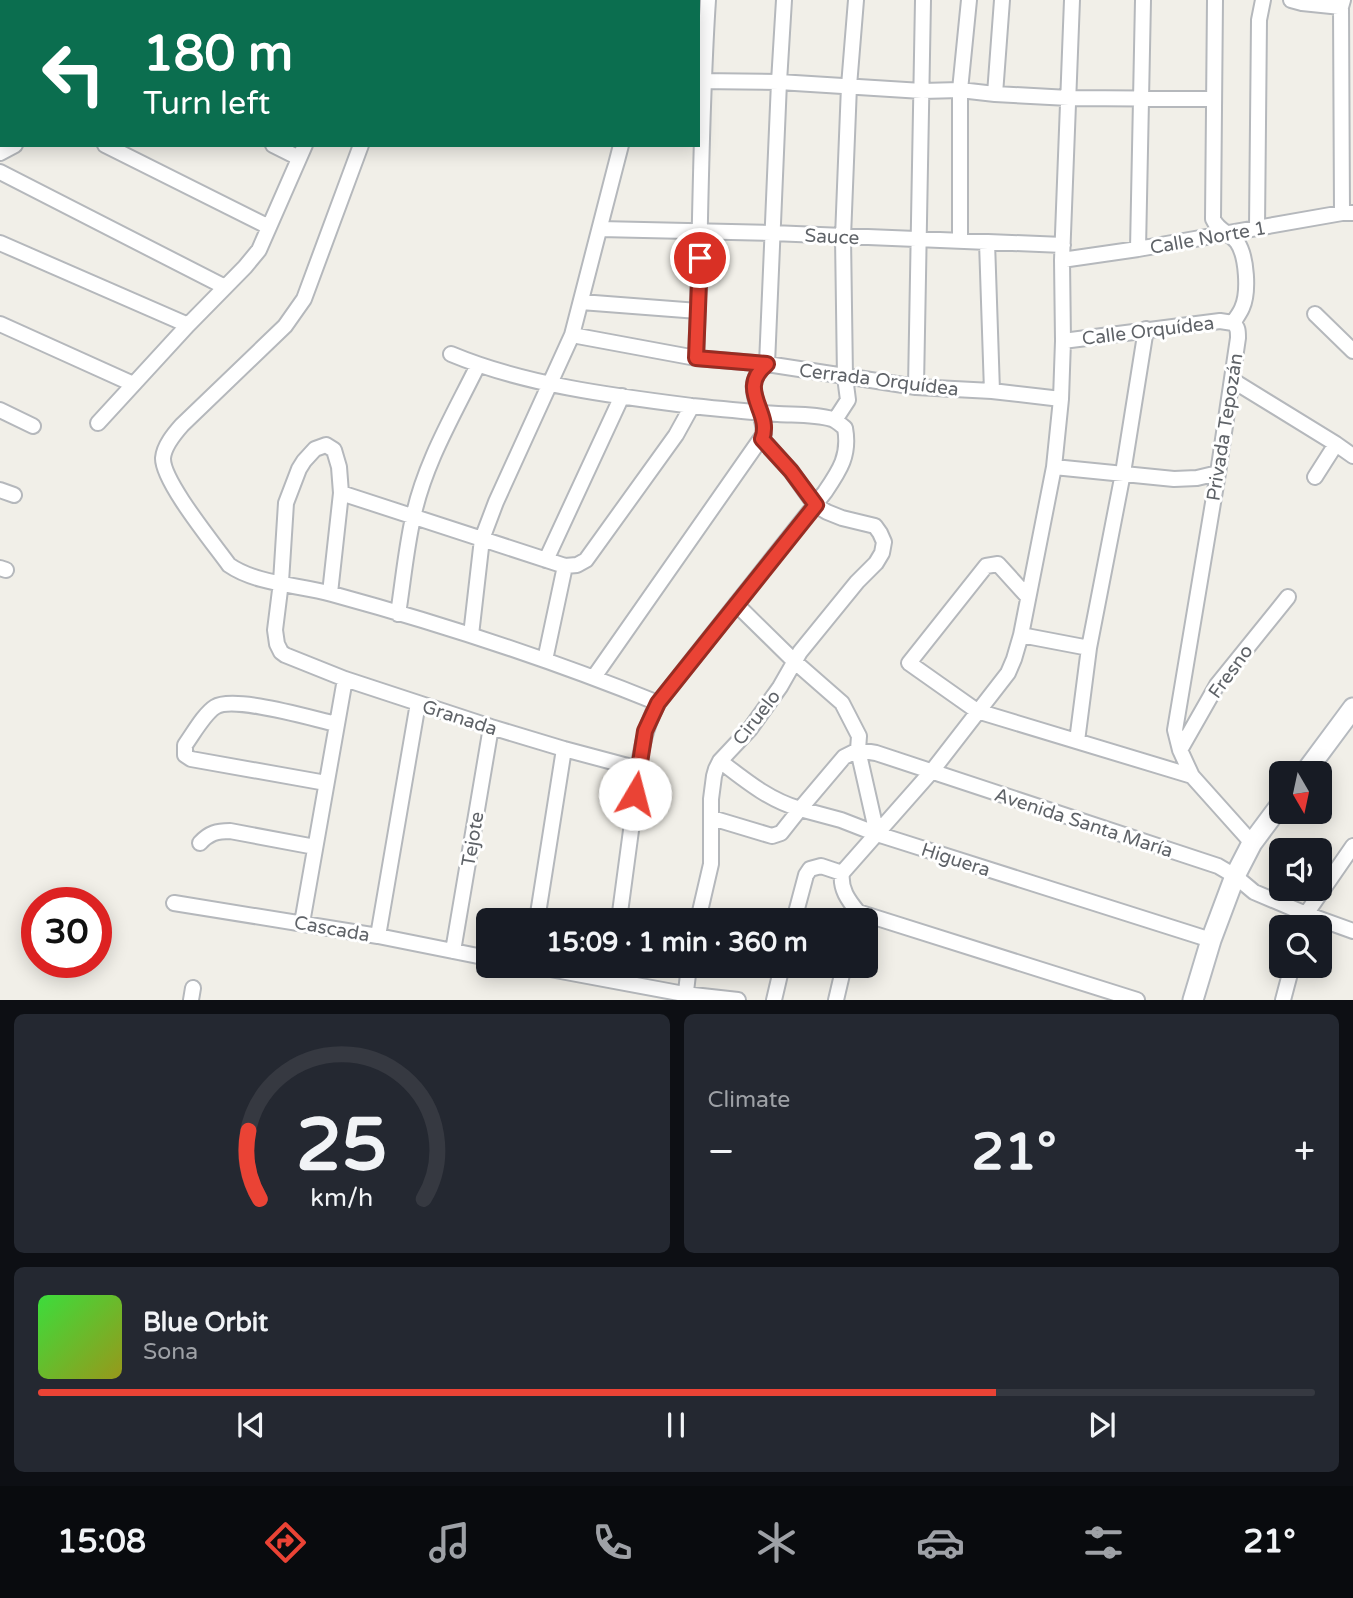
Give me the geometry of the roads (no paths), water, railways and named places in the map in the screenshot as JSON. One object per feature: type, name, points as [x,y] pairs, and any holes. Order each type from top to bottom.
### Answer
[{"type":"main road","points":[[1314,761],[1353,708]]},
{"type":"main road","points":[[1193,999],[1235,876],[1252,843],[1269,820]]},
{"type":"street","points":[[696,358],[701,232],[700,81],[708,0]]},
{"type":"street","points":[[594,677],[762,439],[764,429],[754,396],[754,382],[759,370],[767,364],[784,0]]},
{"type":"street","points":[[835,420],[848,400],[845,377],[843,237],[849,86],[856,0]]},
{"type":"street","points":[[916,387],[923,0]]},
{"type":"street","points":[[960,240],[960,90],[969,0]]},
{"type":"street","points":[[995,94],[1002,0]]},
{"type":"street","points":[[852,908],[841,882],[842,873],[932,771],[1007,673],[1021,635],[1054,467],[1061,399],[1072,0]]},
{"type":"street","points":[[1138,249],[1143,0]]},
{"type":"street","name":"Privada Tepozán","points":[[1215,0],[1213,219],[1215,225],[1237,243],[1242,253],[1246,275],[1245,296],[1243,307],[1233,323],[1238,331],[1232,380],[1175,730],[1180,750],[1192,776],[1252,843]]},
{"type":"street","points":[[1257,228],[1259,20],[1263,0]]},
{"type":"street","points":[[1291,0],[1302,3],[1342,3],[1348,213]]},
{"type":"street","points":[[700,81],[960,90],[1069,98],[1213,99]]},
{"type":"street","points":[[109,147],[270,228]]},
{"type":"street","points":[[98,423],[259,250],[302,152],[281,147]]},
{"type":"street","points":[[360,147],[304,299],[296,312],[285,327],[176,432],[168,443],[163,456],[164,468],[177,493],[229,565],[239,572],[330,593],[471,635],[594,677],[658,703]]},
{"type":"street","points":[[471,635],[481,539],[572,335],[620,147]]},
{"type":"street","points":[[0,172],[225,287]]},
{"type":"street","name":"Calle Norte 1","points":[[1063,252],[1138,249],[1348,213]]},
{"type":"street","name":"Sauce","points":[[600,229],[960,240],[1063,252]]},
{"type":"street","points":[[987,242],[992,391]]},
{"type":"street","points":[[0,243],[188,325]]},
{"type":"street","points":[[581,302],[698,311]]},
{"type":"street","points":[[1315,314],[1353,351]]},
{"type":"street","name":"Calle Orquídea","points":[[1063,341],[1220,321],[1233,323]]},
{"type":"street","points":[[0,324],[133,384]]},
{"type":"street","points":[[1077,741],[1089,648],[1123,473],[1146,329]]},
{"type":"street","name":"Cerrada Orquídea","points":[[572,335],[696,358],[767,364],[916,387],[992,391],[1061,399]]},
{"type":"street","points":[[451,354],[478,365],[550,383],[692,405],[821,417],[835,420],[845,428],[846,451],[837,474],[816,505],[658,703],[645,731],[621,908]]},
{"type":"street","points":[[398,614],[413,517],[423,483],[478,365]]},
{"type":"street","points":[[1232,380],[1353,456]]},
{"type":"street","points":[[546,560],[622,396]]},
{"type":"street","points":[[341,493],[565,566],[577,565],[586,560],[676,435],[692,405]]},
{"type":"street","points":[[0,410],[33,426]]},
{"type":"street","points":[[762,439],[791,471],[816,505]]},
{"type":"street","points":[[1315,477],[1336,444]]},
{"type":"street","points":[[281,582],[286,503],[299,469],[310,453],[326,445],[334,450],[339,467],[341,493],[330,593]]},
{"type":"street","points":[[1054,467],[1174,479],[1197,478],[1218,473]]},
{"type":"street","name":"Ciruelo","points":[[701,908],[711,864],[711,799],[714,776],[720,761],[750,729],[794,661],[882,553],[884,542],[875,526],[842,518],[816,505]]},
{"type":"street","points":[[1028,597],[998,564],[986,566],[908,663],[977,710],[1192,776]]},
{"type":"street","points":[[545,660],[565,566]]},
{"type":"street","name":"Granada","points":[[281,582],[275,638],[285,655],[345,679],[491,727],[564,750],[639,769]]},
{"type":"street","name":"Fresno","points":[[1180,750],[1217,685],[1288,597]]},
{"type":"street","points":[[736,604],[842,703],[859,736],[858,750],[877,834]]},
{"type":"street","points":[[1021,635],[1089,648]]},
{"type":"street","points":[[302,923],[345,679]]},
{"type":"street","points":[[326,783],[191,759],[185,755],[184,749],[211,710],[223,703],[246,704],[337,724]]},
{"type":"street","points":[[378,936],[418,703]]},
{"type":"street","name":"Tejote","points":[[453,951],[491,727]]},
{"type":"street","points":[[539,908],[564,750]]},
{"type":"street","points":[[712,817],[766,835],[781,833],[844,757],[858,750]]},
{"type":"street","name":"Avenida Santa María","points":[[858,750],[932,771],[1218,866],[1254,892],[1294,915]]},
{"type":"street","name":"Higuera","points":[[720,761],[764,794],[786,805],[841,820],[877,834],[1211,940]]},
{"type":"street","points":[[200,844],[209,834],[230,831],[315,846]]},
{"type":"street","points":[[1308,915],[1353,846]]},
{"type":"street","points":[[797,908],[810,869],[821,866],[842,873]]},
{"type":"street","name":"Cascada","points":[[174,903],[378,936],[476,956]]},
{"type":"street","points":[[878,922],[1137,999]]},
{"type":"street","name":"Avenida Santa María","points":[[1332,927],[1353,931]]},
{"type":"street","points":[[625,978],[685,997],[738,999]]},
{"type":"street","points":[[685,997],[687,978]]},
{"type":"street","points":[[774,999],[779,978]]},
{"type":"street","points":[[836,999],[841,978]]},
{"type":"street","points":[[1283,999],[1289,978]]}]
